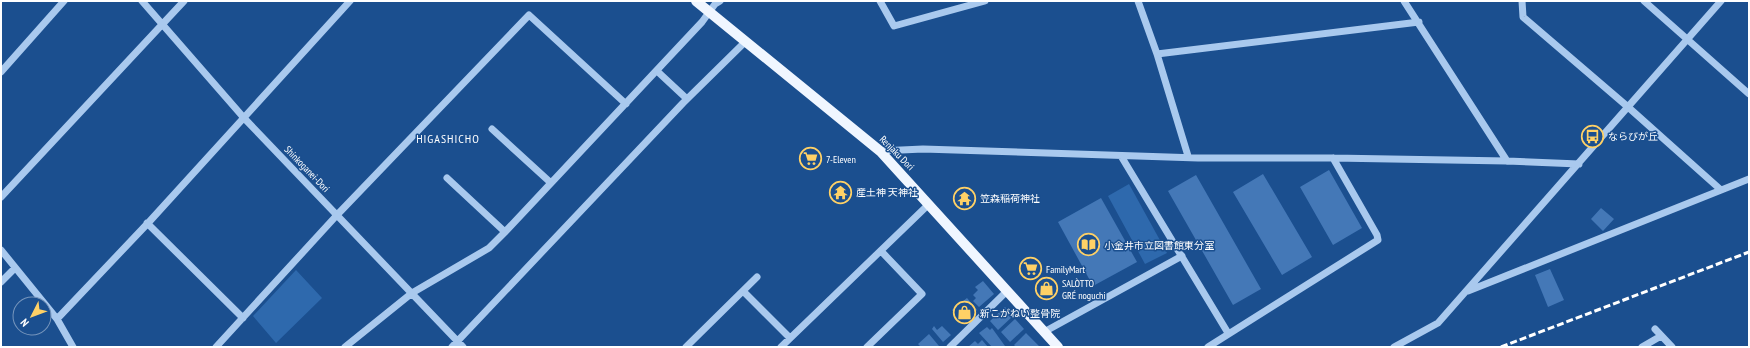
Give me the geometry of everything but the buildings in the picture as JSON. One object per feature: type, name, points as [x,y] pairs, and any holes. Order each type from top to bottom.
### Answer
[{"type":"main road","name":"Renjaku Dori","points":[[696,1],[880,152],[1058,347]]},
{"type":"street","points":[[1,72],[64,1]]},
{"type":"street","name":"Shinkoganei-Dori","points":[[142,1],[244,118],[412,293],[454,344],[463,347]]},
{"type":"street","points":[[1,197],[184,1]]},
{"type":"street","points":[[57,319],[244,118],[350,1]]},
{"type":"street","points":[[345,347],[412,293],[489,248],[657,71],[710,12],[715,4],[720,1]]},
{"type":"street","points":[[880,1],[894,26],[985,1]]},
{"type":"street","points":[[1138,1],[1157,54],[1188,156]]},
{"type":"street","points":[[1414,1],[1405,2],[1507,161]]},
{"type":"street","points":[[1522,1],[1523,17],[1628,107],[1721,190]]},
{"type":"street","points":[[1644,1],[1749,94]]},
{"type":"street","points":[[1394,347],[1438,323],[1721,1]]},
{"type":"street","points":[[216,347],[337,215],[529,15],[626,104]]},
{"type":"street","points":[[1157,54],[1419,22]]},
{"type":"street","points":[[454,344],[687,99],[746,42]]},
{"type":"street","points":[[657,71],[687,99]]},
{"type":"street","points":[[492,128],[551,183]]},
{"type":"street","points":[[880,152],[923,149],[1121,156],[1507,161],[1579,164]]},
{"type":"street","points":[[1121,156],[1228,333]]},
{"type":"street","points":[[1208,347],[1378,240],[1377,235],[1333,158]]},
{"type":"street","points":[[446,178],[505,232]]},
{"type":"street","points":[[1466,292],[1749,179]]},
{"type":"street","points":[[781,347],[929,204]]},
{"type":"street","points":[[147,223],[243,318]]},
{"type":"street","points":[[1,250],[57,319],[73,347]]},
{"type":"street","points":[[867,347],[922,294],[881,251]]},
{"type":"street","points":[[1044,332],[1182,256]]},
{"type":"street","points":[[1,282],[15,268]]},
{"type":"street","points":[[688,346],[757,277]]},
{"type":"street","points":[[743,291],[790,338]]},
{"type":"street","points":[[950,347],[1007,291]]},
{"type":"street","points":[[1655,329],[1672,347]]},
{"type":"street","points":[[1642,347],[1662,336]]},
{"type":"shaded area","points":[[1129,184],[1167,253],[1145,264],[1108,196]]},
{"type":"shaded area","points":[[296,270],[322,298],[276,343],[253,316]]},
{"type":"railway","points":[[1501,347],[1749,252]]},
{"type":"place","name":"ならびが丘","points":[[1593,136]]},
{"type":"place","name":"7-Eleven","points":[[811,159]]},
{"type":"place","name":"産土神 天神社","points":[[841,192]]},
{"type":"place","name":"笠森稲荷神社","points":[[964,198]]},
{"type":"place","name":"小金井市立図書館東分室","points":[[1089,245]]},
{"type":"place","name":"FamilyMart","points":[[1030,269]]},
{"type":"place","name":"SALÒTTO GRÉ noguchi","points":[[1047,289]]},
{"type":"place","name":"新こがねい整骨院","points":[[965,313]]},
{"type":"district","name":"HIGASHICHO","points":[[448,138]]}]
